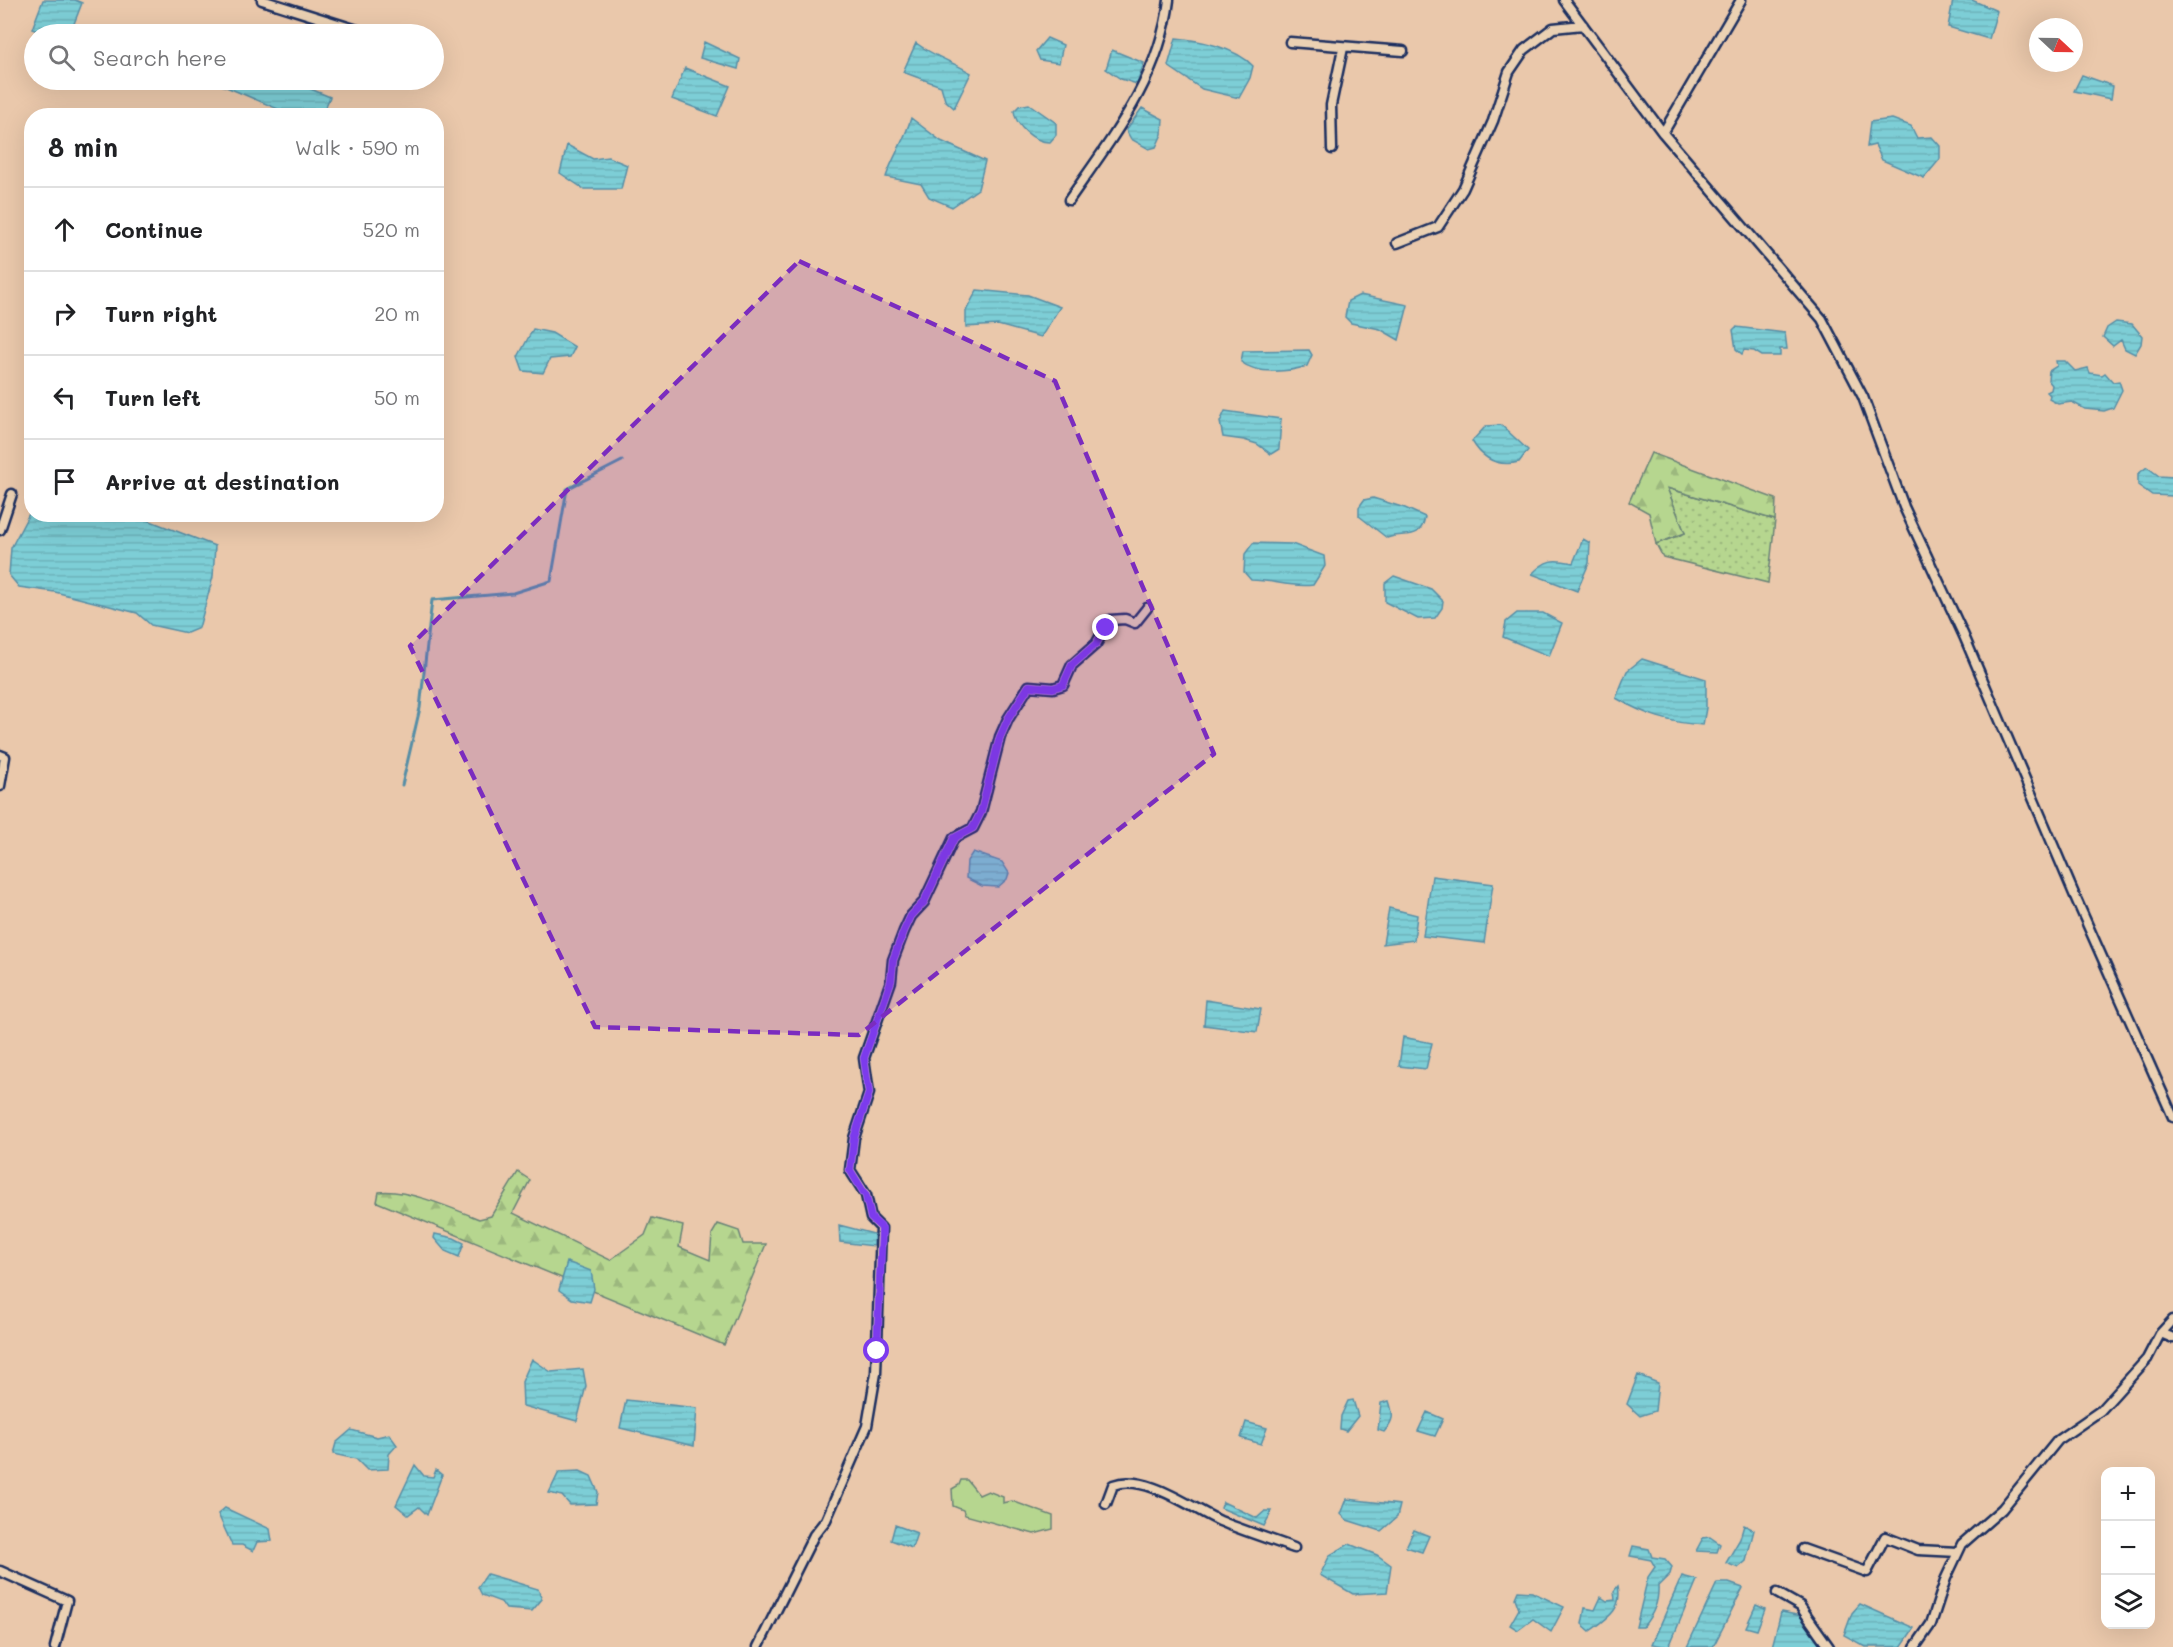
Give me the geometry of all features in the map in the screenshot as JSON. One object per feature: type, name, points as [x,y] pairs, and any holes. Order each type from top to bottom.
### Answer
[{"type":"street","points":[[262,0],[338,24]]},
{"type":"street","points":[[1069,200],[1118,132],[1140,94],[1166,26],[1169,0]]},
{"type":"street","points":[[1564,0],[1664,133],[1822,319],[1863,397],[1904,507],[1964,636],[2173,1118]]},
{"type":"street","points":[[1664,133],[1741,0]]},
{"type":"street","points":[[1397,243],[1438,227],[1463,189],[1493,121],[1509,72],[1524,50],[1553,28],[1583,25]]},
{"type":"street","points":[[1290,42],[1403,51]]},
{"type":"street","points":[[1332,149],[1331,105],[1343,48]]},
{"type":"street","points":[[0,530],[12,494]]},
{"type":"street","points":[[758,1647],[814,1535],[826,1520],[867,1426],[876,1372],[882,1228],[871,1218],[866,1196],[850,1170],[854,1138],[869,1093],[864,1058],[891,981],[897,950],[911,916],[924,902],[954,838],[973,828],[981,812],[1000,737],[1008,719],[1029,686],[1053,688],[1063,685],[1072,665],[1096,644],[1110,620],[1125,619],[1135,623],[1147,608]]},
{"type":"street","points":[[0,755],[5,757],[0,786]]},
{"type":"street","points":[[1916,1647],[1931,1624],[1962,1544],[2002,1509],[2058,1440],[2100,1411],[2147,1359],[2162,1333],[2173,1320]]},
{"type":"street","points":[[2162,1333],[2173,1338]]},
{"type":"street","points":[[1106,1504],[1113,1485],[1123,1481],[1177,1496],[1219,1520],[1294,1548]]},
{"type":"street","points":[[1803,1549],[1867,1572],[1885,1538],[1918,1550],[1958,1551]]},
{"type":"street","points":[[0,1572],[67,1601],[55,1647]]},
{"type":"street","points":[[1777,1593],[1800,1605],[1829,1647]]},
{"type":"highlighted area","points":[[799,261],[1055,381],[1214,754],[859,1035],[595,1027],[410,646]]},
{"type":"green space","points":[[1651,453],[1776,499],[1775,520],[1667,488],[1685,533],[1656,544],[1649,513],[1629,502]]},
{"type":"green space","points":[[1667,488],[1775,520],[1768,583],[1663,557],[1656,544],[1685,533]]},
{"type":"green space","points":[[518,1172],[530,1180],[513,1213],[610,1260],[645,1235],[652,1218],[683,1226],[679,1247],[710,1260],[712,1234],[718,1224],[739,1231],[743,1244],[766,1244],[724,1345],[377,1202],[379,1192],[402,1193],[429,1200],[479,1219],[491,1216]]},
{"type":"green space","points":[[961,1480],[967,1480],[979,1495],[988,1491],[1003,1497],[1003,1503],[1012,1501],[1053,1516],[1053,1529],[1034,1534],[965,1515],[963,1510],[953,1506],[952,1489],[959,1485]]},
{"type":"water","points":[[43,0],[75,0],[82,3],[74,24],[34,24]]},
{"type":"water","points":[[1953,0],[1972,0],[1997,11],[1989,39],[1948,27]]},
{"type":"water","points":[[1047,38],[1063,45],[1059,63],[1040,60],[1036,51]]},
{"type":"water","points":[[1176,38],[1206,43],[1227,50],[1237,54],[1253,66],[1250,78],[1239,98],[1202,89],[1168,66]]},
{"type":"water","points":[[704,42],[740,59],[738,69],[700,58]]},
{"type":"water","points":[[916,43],[971,73],[954,108],[945,100],[941,86],[903,72]]},
{"type":"water","points":[[1112,50],[1144,63],[1137,84],[1121,79],[1106,69]]},
{"type":"water","points":[[685,68],[730,86],[717,116],[672,99]]},
{"type":"water","points":[[2082,75],[2113,86],[2111,99],[2074,91]]},
{"type":"water","points":[[233,90],[313,90],[330,97],[325,108],[276,108]]},
{"type":"water","points":[[1029,104],[1056,123],[1056,135],[1050,142],[1037,139],[1026,132],[1015,117],[1014,111],[1019,106]]},
{"type":"water","points":[[1142,108],[1163,119],[1162,134],[1156,147],[1149,149],[1131,139],[1126,130]]},
{"type":"water","points":[[911,118],[941,141],[985,161],[978,189],[952,207],[929,197],[921,184],[886,177]]},
{"type":"water","points":[[1892,119],[1911,126],[1917,138],[1932,137],[1940,146],[1940,159],[1924,178],[1882,160],[1875,145],[1867,147],[1870,122]]},
{"type":"water","points":[[567,145],[593,159],[608,157],[627,165],[621,189],[584,189],[560,173]]},
{"type":"water","points":[[977,290],[1028,295],[1060,307],[1041,337],[998,325],[966,327],[966,311]]},
{"type":"water","points":[[1360,295],[1408,305],[1399,340],[1380,329],[1351,323],[1345,317],[1348,301]]},
{"type":"water","points":[[2116,322],[2132,324],[2142,336],[2141,344],[2135,354],[2125,349],[2121,340],[2113,346],[2103,337],[2107,328]]},
{"type":"water","points":[[1736,327],[1785,333],[1787,349],[1780,349],[1780,356],[1762,356],[1754,351],[1744,350],[1742,354],[1736,349],[1733,330]]},
{"type":"water","points":[[533,329],[552,333],[575,347],[570,357],[550,359],[543,373],[523,371],[518,357]]},
{"type":"water","points":[[1309,350],[1312,355],[1307,366],[1291,370],[1264,371],[1241,362],[1243,351]]},
{"type":"water","points":[[2056,361],[2065,361],[2075,371],[2088,368],[2090,373],[2102,375],[2105,373],[2113,382],[2119,381],[2122,390],[2113,408],[2104,411],[2085,409],[2072,402],[2058,404],[2049,399],[2050,395],[2047,392],[2051,390],[2052,385],[2048,380],[2049,371],[2057,366]]},
{"type":"water","points":[[1225,411],[1281,419],[1279,449],[1271,454],[1257,444],[1223,437],[1220,422]]},
{"type":"water","points":[[1501,425],[1528,450],[1519,462],[1498,463],[1481,453],[1472,441],[1486,426]]},
{"type":"water","points":[[2147,467],[2159,476],[2173,477],[2173,496],[2152,495],[2138,485],[2138,474]]},
{"type":"water","points":[[1373,498],[1425,517],[1420,530],[1416,533],[1387,538],[1359,516],[1359,507],[1364,500]]},
{"type":"water","points":[[25,522],[153,522],[215,546],[213,577],[199,628],[187,633],[151,625],[137,613],[55,592],[19,587],[9,575],[11,548]]},
{"type":"water","points":[[1583,539],[1590,543],[1589,563],[1577,591],[1532,574],[1550,561],[1573,563]]},
{"type":"water","points":[[1253,543],[1292,544],[1324,556],[1325,566],[1313,585],[1251,580],[1244,572],[1245,554]]},
{"type":"water","points":[[1394,576],[1431,589],[1443,601],[1442,608],[1435,618],[1418,619],[1385,602],[1385,583]]},
{"type":"water","points":[[1517,613],[1543,613],[1562,623],[1549,656],[1503,637],[1506,622]]},
{"type":"water","points":[[1642,659],[1706,679],[1706,708],[1703,725],[1658,717],[1616,698],[1627,671]]},
{"type":"water","points":[[973,852],[1002,862],[1009,873],[1007,879],[998,887],[982,886],[966,878],[967,861]]},
{"type":"water","points":[[1432,876],[1493,884],[1484,943],[1423,936]]},
{"type":"water","points":[[1389,908],[1417,915],[1414,940],[1383,944]]},
{"type":"water","points":[[1206,1000],[1261,1009],[1257,1032],[1204,1025]]},
{"type":"water","points":[[1403,1037],[1432,1043],[1426,1069],[1399,1066]]},
{"type":"water","points":[[839,1225],[874,1234],[874,1246],[840,1242]]},
{"type":"water","points":[[435,1234],[454,1238],[464,1243],[459,1257],[445,1251],[434,1238]]},
{"type":"water","points":[[567,1262],[591,1271],[594,1289],[590,1302],[572,1299],[559,1290]]},
{"type":"water","points":[[532,1359],[551,1372],[583,1369],[586,1386],[577,1421],[523,1406],[522,1382]]},
{"type":"water","points":[[1638,1375],[1658,1383],[1655,1411],[1640,1416],[1627,1404]]},
{"type":"water","points":[[626,1400],[697,1408],[694,1446],[620,1428]]},
{"type":"water","points":[[1353,1400],[1358,1416],[1346,1431],[1340,1429],[1341,1416],[1348,1401]]},
{"type":"water","points":[[1389,1401],[1392,1418],[1384,1432],[1378,1430],[1381,1403]]},
{"type":"water","points":[[1427,1412],[1443,1419],[1435,1436],[1418,1431]]},
{"type":"water","points":[[1246,1422],[1267,1428],[1261,1444],[1241,1438]]},
{"type":"water","points":[[351,1430],[377,1437],[389,1434],[397,1445],[389,1454],[388,1469],[367,1470],[356,1459],[333,1454],[336,1443]]},
{"type":"water","points":[[415,1465],[424,1476],[433,1477],[436,1470],[442,1475],[427,1515],[419,1507],[408,1515],[396,1505]]},
{"type":"water","points":[[580,1471],[591,1476],[598,1492],[596,1504],[570,1505],[562,1496],[549,1493],[559,1472]]},
{"type":"water","points":[[1347,1499],[1400,1505],[1397,1517],[1381,1531],[1347,1520],[1341,1514]]},
{"type":"water","points":[[1223,1502],[1257,1518],[1265,1511],[1272,1511],[1264,1526],[1221,1508]]},
{"type":"water","points":[[225,1508],[270,1529],[272,1541],[257,1542],[253,1551],[242,1545],[232,1545],[218,1514]]},
{"type":"water","points":[[895,1525],[917,1533],[912,1548],[891,1540]]},
{"type":"water","points":[[1744,1525],[1754,1530],[1746,1561],[1738,1568],[1726,1563],[1740,1539]]},
{"type":"water","points":[[1414,1530],[1429,1536],[1422,1552],[1406,1547]]},
{"type":"water","points":[[1710,1537],[1720,1544],[1717,1552],[1696,1551],[1703,1538]]},
{"type":"water","points":[[1349,1544],[1377,1555],[1391,1565],[1387,1592],[1353,1594],[1320,1575],[1330,1555]]},
{"type":"water","points":[[1633,1546],[1649,1549],[1652,1557],[1665,1559],[1672,1567],[1670,1574],[1658,1586],[1655,1608],[1643,1627],[1636,1627],[1648,1577],[1655,1567],[1651,1560],[1630,1556]]},
{"type":"water","points":[[487,1574],[538,1589],[542,1599],[532,1611],[506,1609],[501,1602],[482,1595],[478,1587]]},
{"type":"water","points":[[1682,1576],[1697,1580],[1669,1647],[1652,1644]]},
{"type":"water","points":[[1717,1583],[1729,1583],[1743,1588],[1713,1647],[1687,1647]]},
{"type":"water","points":[[1618,1586],[1618,1601],[1613,1612],[1590,1631],[1582,1624],[1585,1608],[1595,1610],[1601,1597],[1607,1601],[1615,1600],[1614,1591]]},
{"type":"water","points":[[1518,1591],[1532,1592],[1564,1607],[1551,1632],[1533,1619],[1518,1630],[1510,1625],[1519,1609],[1515,1598]]},
{"type":"water","points":[[1860,1604],[1914,1628],[1901,1647],[1866,1647],[1844,1635],[1852,1613]]},
{"type":"water","points":[[1756,1605],[1765,1609],[1757,1630],[1746,1627]]},
{"type":"water","points":[[1781,1612],[1802,1616],[1823,1647],[1772,1647]]},
{"type":"waterway","points":[[402,785],[420,708],[432,600],[513,593],[551,581],[567,489],[622,461]]},
{"type":"route","points":[[877,1351],[882,1228],[871,1218],[866,1196],[850,1170],[854,1138],[869,1093],[864,1058],[891,981],[893,960],[911,916],[924,902],[954,838],[973,828],[981,812],[1000,737],[1008,719],[1027,693],[1029,686],[1053,688],[1063,685],[1072,665],[1084,658],[1106,628]]}]
